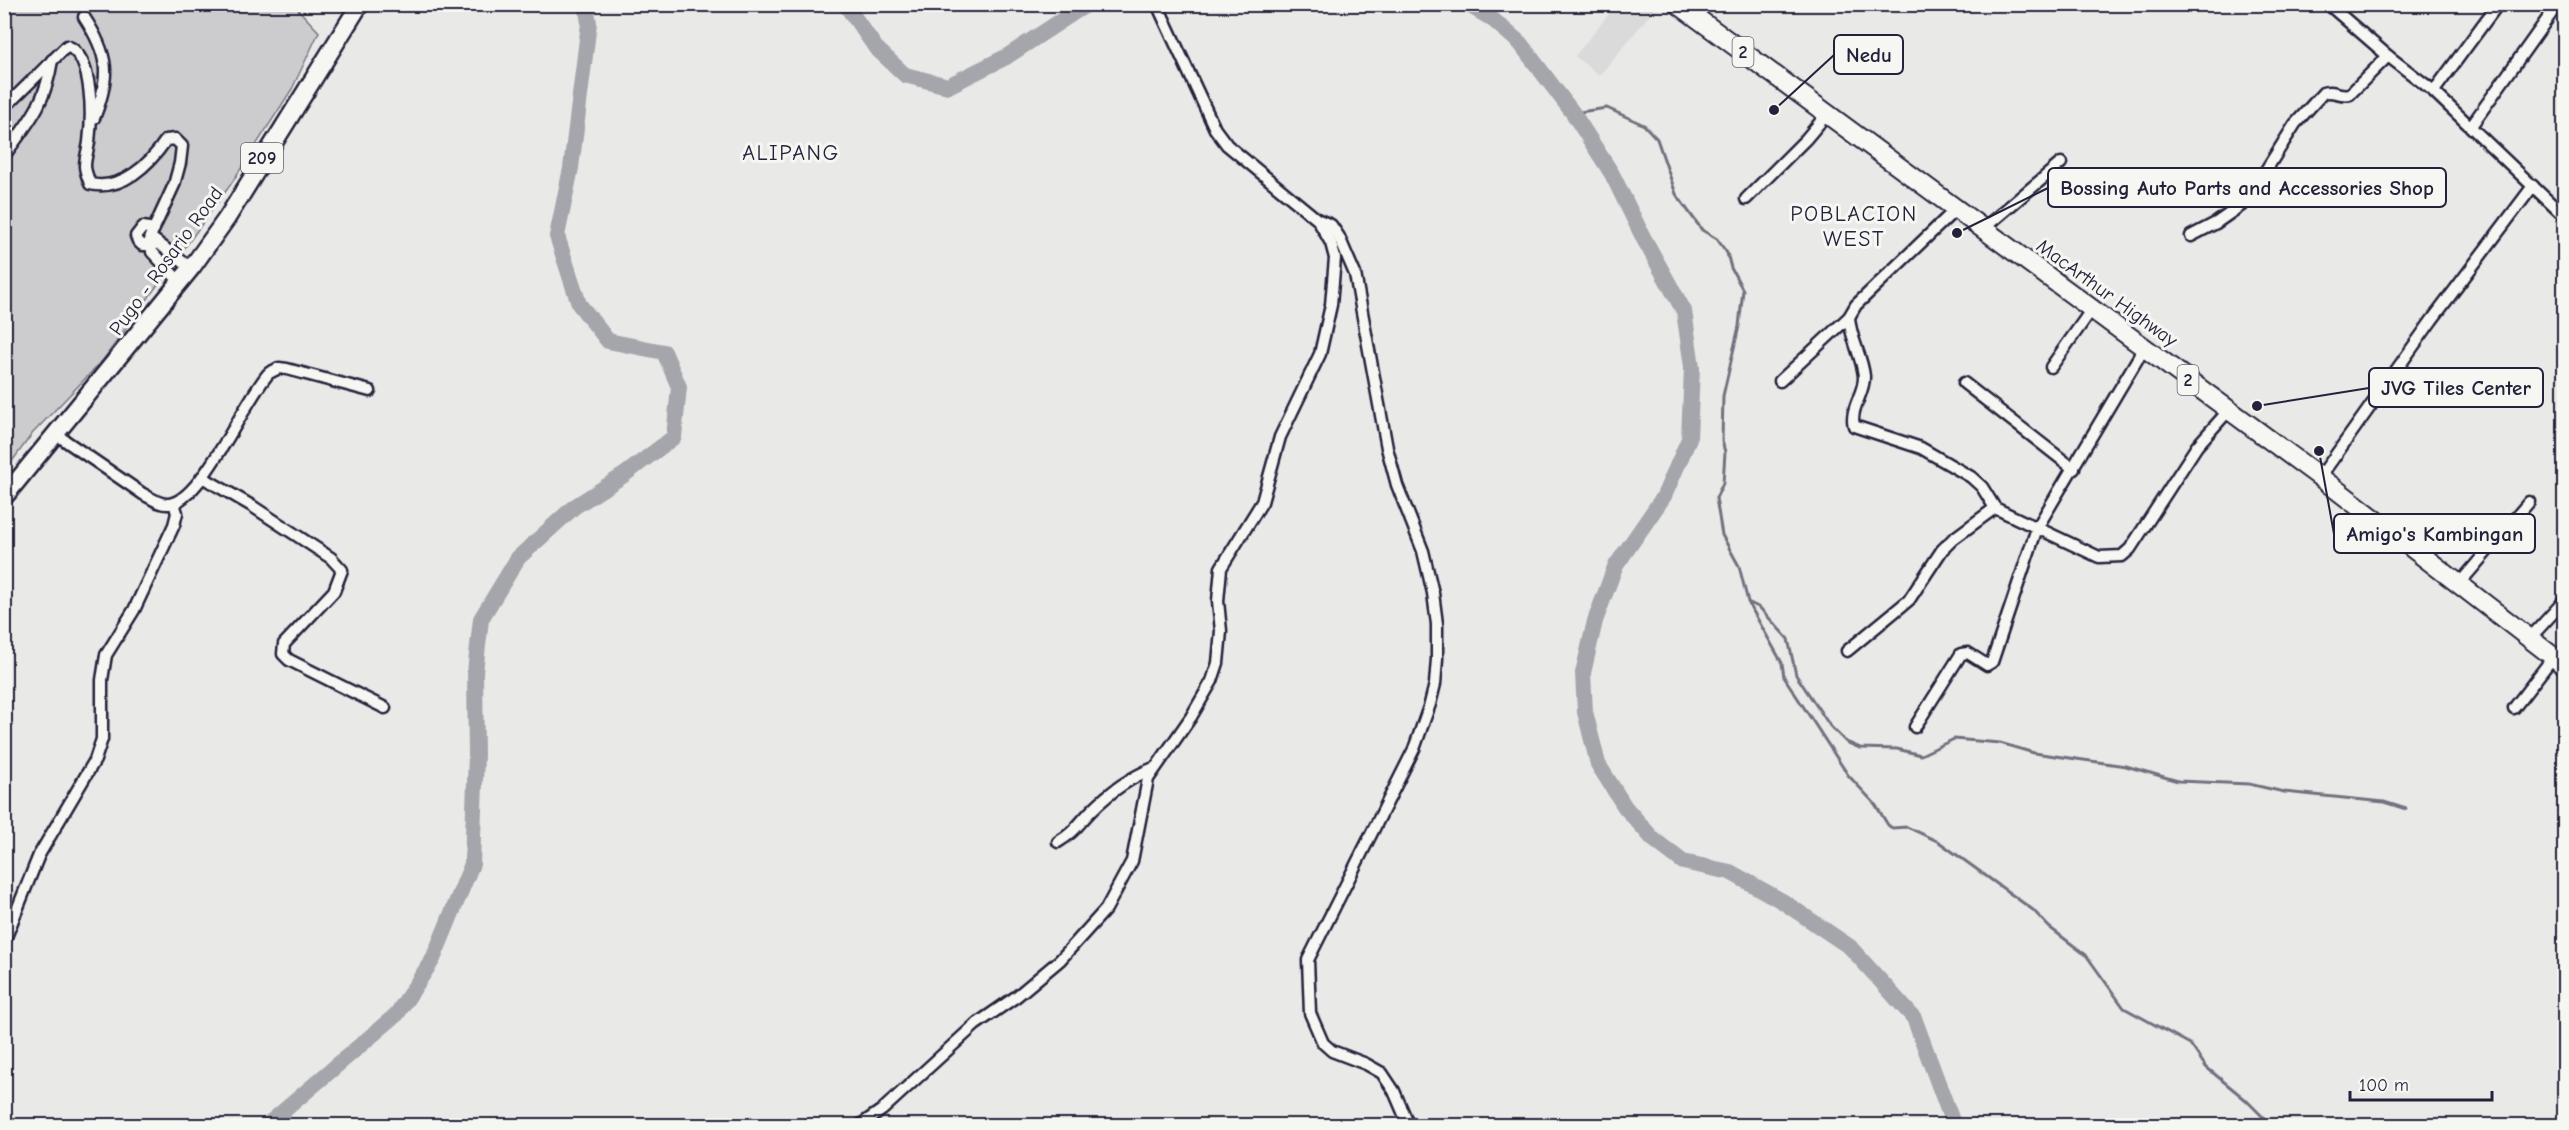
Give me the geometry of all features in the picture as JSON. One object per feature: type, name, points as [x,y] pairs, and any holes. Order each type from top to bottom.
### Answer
[{"type":"highway","name":"MacArthur Highway","points":[[1678,4],[2320,477],[2559,660]]},
{"type":"main road","name":"Pugo - Rosario Road","points":[[4,497],[57,435],[191,268],[227,218],[320,64],[360,4]]},
{"type":"street","points":[[2434,92],[2498,4]]},
{"type":"street","points":[[2471,126],[2558,4]]},
{"type":"street","points":[[2332,6],[2388,56],[2434,92],[2533,186],[2562,209]]},
{"type":"street","points":[[1159,9],[1191,81],[1215,129],[1227,145],[1318,220],[1331,225],[1339,237],[1355,274],[1387,448],[1397,485],[1423,551],[1433,593],[1437,624],[1437,658],[1435,684],[1430,705],[1414,749],[1308,960],[1310,1013],[1323,1043],[1332,1051],[1382,1073],[1394,1090],[1408,1125]]},
{"type":"street","points":[[84,17],[100,44],[107,67],[104,94],[90,126]]},
{"type":"street","points":[[4,108],[67,46],[74,49],[84,63],[91,101],[85,167],[90,184],[103,187],[119,182],[151,161],[166,140],[175,139],[182,146],[180,163],[174,185],[152,237],[152,252],[180,282]]},
{"type":"street","points":[[2191,236],[2231,214],[2246,202],[2295,124],[2323,93],[2328,91],[2343,95],[2350,94],[2388,56]]},
{"type":"street","points":[[4,156],[35,114],[49,81],[52,59]]},
{"type":"street","points":[[1746,199],[1806,139],[1827,114]]},
{"type":"street","points":[[1983,229],[2061,163]]},
{"type":"street","points":[[2320,477],[2432,320],[2533,186]]},
{"type":"street","points":[[1780,381],[1849,317],[1853,309],[1956,209]]},
{"type":"street","points":[[859,1125],[882,1110],[975,1025],[1017,996],[1060,960],[1106,909],[1132,861],[1142,799],[1148,779],[1191,717],[1212,681],[1218,663],[1220,648],[1218,601],[1221,568],[1262,502],[1280,436],[1320,354],[1327,332],[1335,258],[1331,243],[1318,220]]},
{"type":"street","points":[[152,237],[191,268]]},
{"type":"street","points":[[2051,367],[2092,309]]},
{"type":"street","points":[[1849,317],[1851,336],[1864,378],[1853,417],[1854,426],[1921,448],[1971,477],[1982,487],[1995,508],[2099,557],[2122,556],[2130,549],[2197,446],[2229,410]]},
{"type":"street","points":[[1915,727],[1961,654],[1968,653],[1987,665],[1992,662],[2037,528],[2144,348]]},
{"type":"street","points":[[57,435],[143,494],[158,502],[174,502],[184,496],[202,477],[269,372],[279,368],[287,369],[370,392]]},
{"type":"street","points":[[1964,383],[2074,469]]},
{"type":"street","points":[[202,477],[252,506],[331,558],[342,570],[334,591],[284,645],[283,654],[289,660],[385,708]]},
{"type":"street","points":[[4,942],[39,855],[95,760],[102,739],[102,680],[106,655],[134,610],[174,525],[177,513],[174,502]]},
{"type":"street","points":[[2459,584],[2529,502]]},
{"type":"street","points":[[1847,651],[1909,600],[1942,550],[1953,539],[1995,508]]},
{"type":"street","points":[[2530,638],[2565,601]]},
{"type":"street","points":[[2514,708],[2559,660]]},
{"type":"street","points":[[1058,842],[1074,832],[1110,794],[1128,781],[1154,768]]},
{"type":"shaded area","points":[[1655,4],[1657,6],[1599,76],[1575,56],[1616,5]]},
{"type":"shaded area","points":[[5,5],[294,5],[319,32],[292,89],[231,184],[103,360],[32,434],[5,471]]},
{"type":"waterway","points":[[266,1126],[397,1014],[433,959],[472,864],[476,755],[475,672],[481,619],[518,558],[574,507],[624,475],[674,437],[679,387],[664,352],[608,341],[579,304],[557,236],[571,168],[589,23],[586,4]]},
{"type":"waterway","points":[[845,4],[876,48],[905,75],[948,86],[1006,57],[1088,4]]},
{"type":"waterway","points":[[1467,4],[1491,18],[1520,43],[1573,113],[1612,174],[1644,239],[1684,311],[1692,367],[1689,439],[1664,496],[1615,567],[1595,621],[1583,673],[1585,712],[1598,764],[1625,807],[1653,839],[1683,862],[1730,872],[1782,901],[1850,947],[1914,1018],[1954,1126]]},
{"type":"waterway","points":[[1573,113],[1607,108],[1644,125],[1657,139],[1676,194],[1702,230],[1717,239],[1727,253],[1731,268],[1743,290],[1739,326],[1723,396],[1722,441],[1725,452],[1723,483],[1716,498],[1722,535],[1739,566],[1748,602],[1782,663],[1784,677],[1848,775],[1875,804],[1892,828],[1907,827],[1939,842],[2033,910],[2049,927],[2086,955],[2124,1008],[2190,1044],[2206,1067],[2246,1100],[2272,1126]]},
{"type":"waterway","points":[[1750,603],[1760,608],[1788,639],[1796,675],[1830,726],[1846,742],[1860,748],[1897,749],[1921,755],[1954,739],[2000,743],[2034,753],[2126,766],[2178,781],[2249,784],[2284,792],[2384,802],[2406,809]]},
{"type":"place","name":"Nedu","points":[[1774,110]]},
{"type":"place","name":"Bossing Auto Parts and Accessories Shop","points":[[1957,233]]},
{"type":"place","name":"JVG Tiles Center","points":[[2257,406]]},
{"type":"place","name":"Amigo's Kambingan","points":[[2319,451]]},
{"type":"district","name":"ALIPANG","points":[[791,153]]},
{"type":"district","name":"POBLACION WEST","points":[[1854,226]]}]
